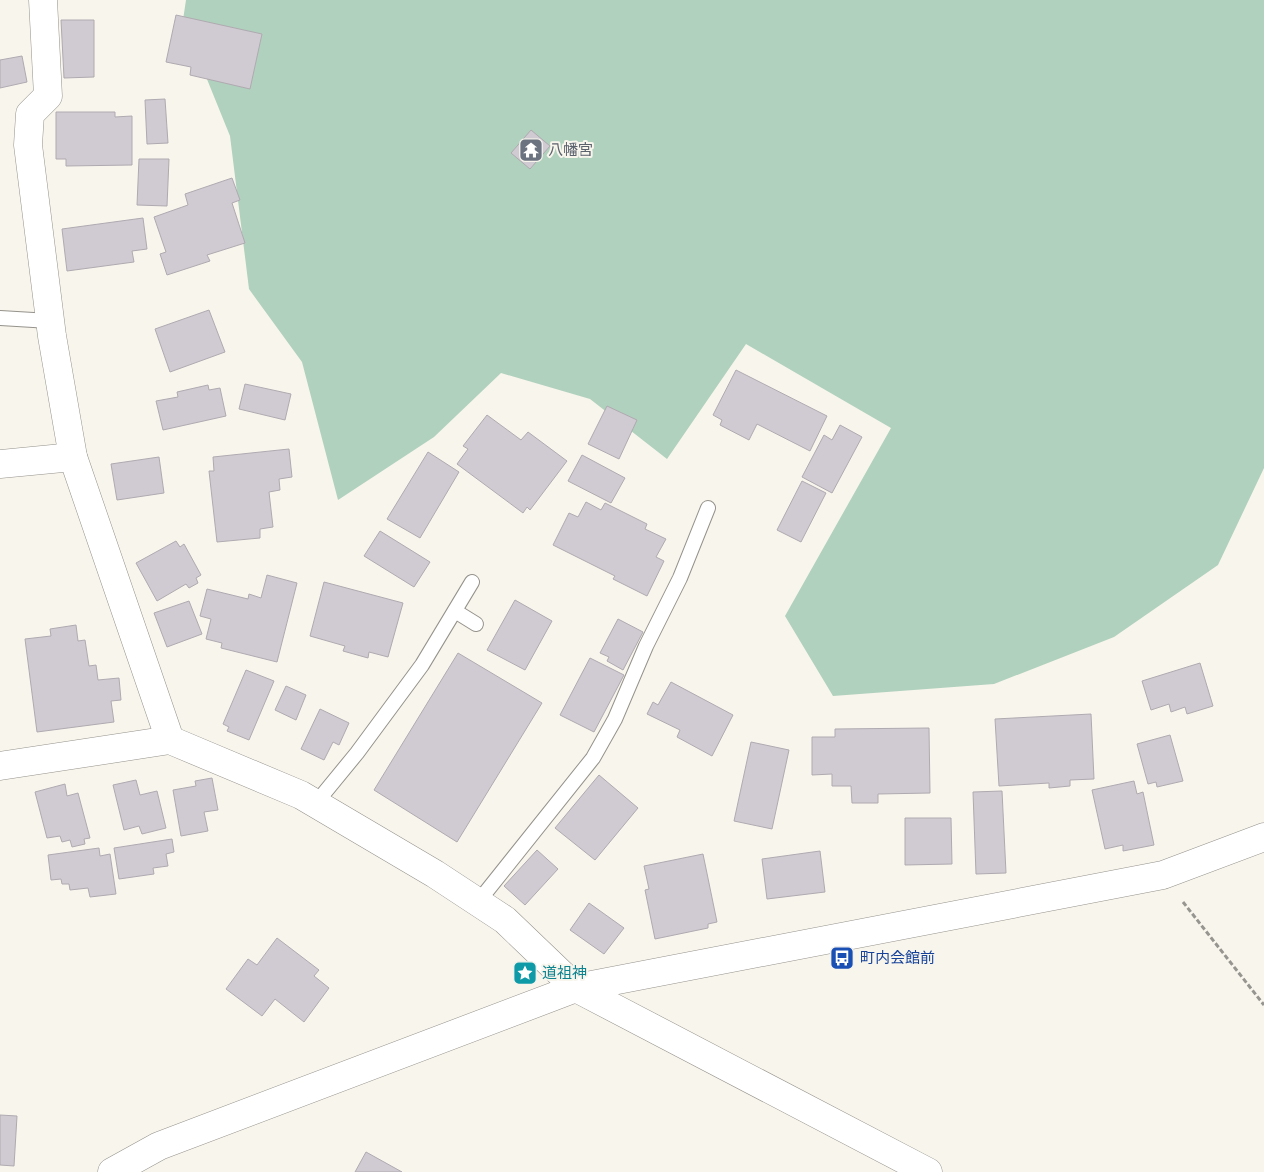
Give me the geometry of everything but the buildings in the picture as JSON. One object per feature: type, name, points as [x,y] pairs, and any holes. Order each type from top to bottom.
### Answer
[{"type":"street","points":[[43,0],[48,96],[30,114],[28,145],[50,321],[73,457],[170,740]]},
{"type":"street","points":[[0,464],[73,457]]},
{"type":"street","points":[[0,766],[170,740],[302,795],[427,868],[505,920],[576,988],[928,1172]]},
{"type":"street","points":[[112,1172],[159,1146],[576,988],[1163,876],[1264,837]]},
{"type":"lane","points":[[0,318],[50,321]]},
{"type":"lane","points":[[478,902],[593,758],[614,719],[646,646],[680,578],[708,508]]},
{"type":"lane","points":[[316,803],[357,753],[422,665],[472,582]]},
{"type":"lane","points":[[455,610],[476,624]]},
{"type":"path","points":[[1163,876],[1264,1004]]},
{"type":"green space","points":[[186,0],[1264,0],[1264,468],[1218,565],[1114,637],[994,684],[833,696],[785,616],[891,428],[746,344],[667,459],[590,399],[501,373],[434,437],[338,500],[302,362],[249,289],[230,136],[183,20]]},
{"type":"place","name":"八幡宮","points":[[531,150]]},
{"type":"place","name":"町内会館前","points":[[842,958]]},
{"type":"place","name":"道祖神","points":[[525,973]]}]
